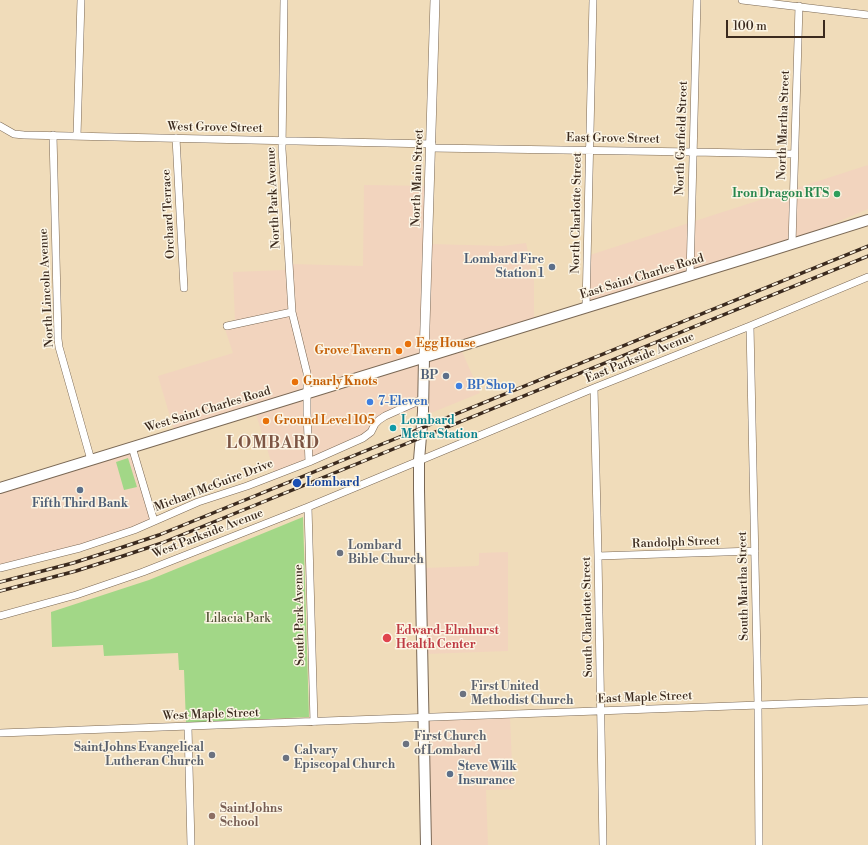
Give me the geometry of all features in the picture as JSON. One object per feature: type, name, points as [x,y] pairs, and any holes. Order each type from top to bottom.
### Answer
[{"type":"main road","name":"East Saint Charles Road","points":[[424,358],[868,220]]},
{"type":"main road","name":"West Saint Charles Road","points":[[0,488],[424,358]]},
{"type":"main road","points":[[424,358],[424,399],[419,460],[426,845]]},
{"type":"street","points":[[77,136],[81,0]]},
{"type":"street","name":"North Park Avenue","points":[[284,0],[281,140],[292,312],[307,373],[307,393]]},
{"type":"street","name":"North Main Street","points":[[424,358],[435,0]]},
{"type":"street","name":"North Charlotte Street","points":[[586,307],[593,0]]},
{"type":"street","name":"North Garfield Street","points":[[690,276],[697,0]]},
{"type":"street","points":[[742,0],[868,15]]},
{"type":"street","name":"North Martha Street","points":[[792,244],[798,6]]},
{"type":"street","name":"West Grove Street","points":[[0,126],[14,134],[24,135],[281,140],[431,146]]},
{"type":"street","name":"North Lincoln Avenue","points":[[52,136],[58,339],[91,460]]},
{"type":"street","name":"Orchard Terrace","points":[[176,138],[184,288]]},
{"type":"street","name":"East Grove Street","points":[[431,146],[794,154]]},
{"type":"street","name":"East Parkside Avenue","points":[[419,460],[868,277]]},
{"type":"street","points":[[227,326],[292,312]]},
{"type":"street","name":"South Martha Street","points":[[750,326],[758,705],[759,845]]},
{"type":"street","name":"South Charlotte Street","points":[[594,388],[603,845]]},
{"type":"street","points":[[307,393],[308,462]]},
{"type":"street","name":"Michael McGuire Drive","points":[[0,568],[102,541],[134,530],[198,502],[247,486],[308,462],[363,438],[368,435],[379,420],[385,416],[424,399]]},
{"type":"street","points":[[132,447],[154,521]]},
{"type":"street","name":"West Parkside Avenue","points":[[0,616],[76,595],[117,581],[308,507],[419,460]]},
{"type":"street","name":"South Park Avenue","points":[[308,507],[314,722]]},
{"type":"street","name":"Randolph Street","points":[[598,556],[755,551]]},
{"type":"street","name":"East Maple Street","points":[[423,718],[600,710],[868,701]]},
{"type":"street","name":"West Maple Street","points":[[0,733],[423,718]]},
{"type":"street","points":[[188,727],[191,845]]},
{"type":"shaded area","points":[[868,165],[868,209],[790,242],[589,303],[590,255]]},
{"type":"shaded area","points":[[364,185],[433,186],[431,244],[502,246],[526,243],[534,281],[534,320],[174,430],[158,376],[233,353],[223,323],[235,322],[233,272],[285,270],[291,264],[363,266]]},
{"type":"shaded area","points":[[461,349],[480,393],[426,415],[428,360]]},
{"type":"shaded area","points":[[422,360],[421,407],[389,418],[376,428],[372,437],[276,477],[255,411]]},
{"type":"shaded area","points":[[134,449],[156,519],[107,538],[0,566],[0,491]]},
{"type":"shaded area","points":[[508,552],[508,651],[425,654],[425,568],[477,566],[479,565],[479,553]]},
{"type":"shaded area","points":[[510,717],[513,789],[486,790],[488,845],[430,845],[426,721]]},
{"type":"green space","points":[[128,458],[137,487],[124,490],[116,462]]},
{"type":"green space","name":"Lilacia Park","points":[[303,517],[309,717],[186,723],[184,670],[179,670],[178,653],[104,656],[103,645],[52,647],[51,612],[149,580]]},
{"type":"railway","points":[[0,582],[73,563],[159,535],[868,246]]},
{"type":"railway","points":[[0,591],[76,571],[162,543],[868,256]]},
{"type":"place","name":"Iron Dragon RTS","points":[[837,194]]},
{"type":"place","name":"Lombard Fire Station 1","points":[[552,267]]},
{"type":"place","name":"Egg House","points":[[408,344]]},
{"type":"place","name":"Grove Tavern","points":[[399,351]]},
{"type":"place","name":"BP","points":[[446,376]]},
{"type":"place","name":"Gnarly Knots","points":[[295,382]]},
{"type":"place","name":"BP Shop","points":[[459,386]]},
{"type":"place","name":"7-Eleven","points":[[370,402]]},
{"type":"place","name":"Ground Level 105","points":[[266,421]]},
{"type":"place","name":"Lombard Metra Station","points":[[393,428]]},
{"type":"place","name":"Lombard","points":[[297,483]]},
{"type":"place","name":"Fifth Third Bank","points":[[80,490]]},
{"type":"place","name":"Lombard Bible Church","points":[[340,553]]},
{"type":"place","name":"Edward-Elmhurst Health Center","points":[[387,638]]},
{"type":"place","name":"First United Methodist Church","points":[[463,694]]},
{"type":"place","name":"First Church of Lombard","points":[[406,744]]},
{"type":"place","name":"Saint Johns Evangelical Lutheran Church","points":[[212,755]]},
{"type":"place","name":"Calvary Episcopal Church","points":[[286,758]]},
{"type":"place","name":"Steve Wilk Insurance","points":[[450,774]]},
{"type":"place","name":"Saint Johns School","points":[[212,816]]},
{"type":"district","name":"LOMBARD","points":[[273,444]]}]
